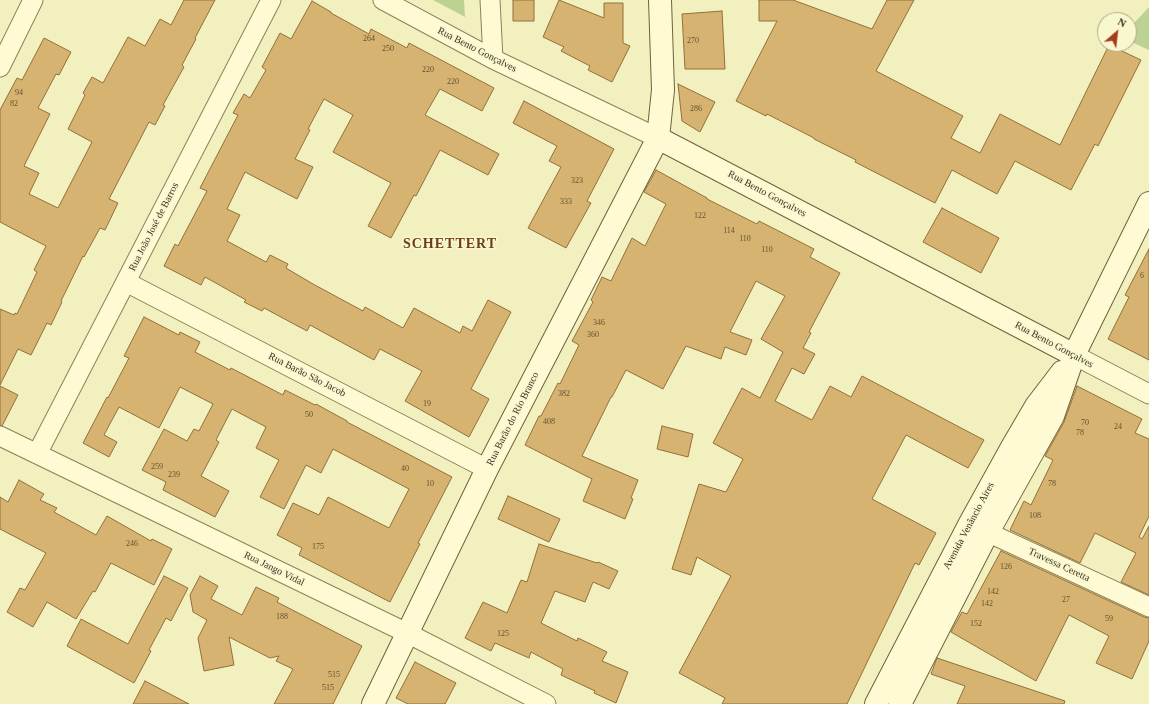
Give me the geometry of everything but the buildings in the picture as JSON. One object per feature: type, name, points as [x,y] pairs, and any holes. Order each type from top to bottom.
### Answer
[{"type":"street","points":[[0,67],[33,0]]},
{"type":"street","name":"Rua João José de Barros","points":[[37,454],[271,0]]},
{"type":"street","name":"Rua Bento Gonçalves","points":[[383,0],[493,59],[658,138],[1149,394]]},
{"type":"street","points":[[490,0],[493,59]]},
{"type":"street","points":[[658,138],[663,90],[660,0]]},
{"type":"street","name":"Rua Barão do Rio Branco","points":[[373,704],[487,469],[658,138]]},
{"type":"street","name":"Avenida Venâncio Aires","points":[[900,704],[979,528],[1036,406],[1074,355],[1149,203]]},
{"type":"street","name":"Rua Barão São Jacob","points":[[126,282],[487,469]]},
{"type":"street","name":"Rua Jango Vidal","points":[[0,436],[407,633],[546,704]]},
{"type":"street","name":"Avenida Venâncio Aires","points":[[876,704],[979,528]]},
{"type":"street","name":"Travessa Ceretta","points":[[979,528],[1149,607]]},
{"type":"green space","points":[[433,0],[464,0],[465,17]]},
{"type":"green space","points":[[1149,7],[1149,50],[1137,45],[1137,20]]},
{"type":"district","name":"SCHETTERT","points":[[450,244]]}]
